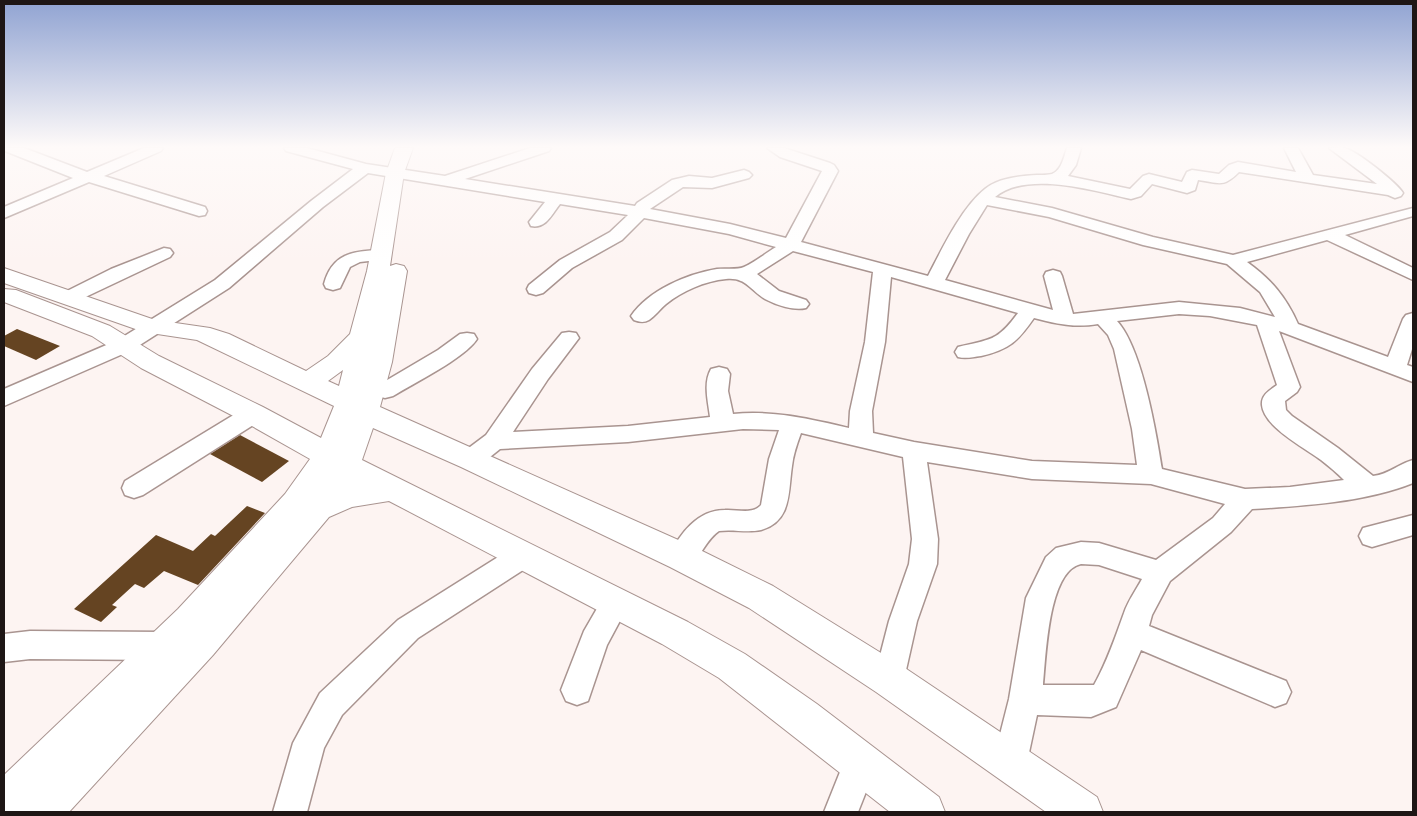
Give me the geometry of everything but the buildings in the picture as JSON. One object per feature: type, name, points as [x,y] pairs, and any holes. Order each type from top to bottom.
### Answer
[{"type":"main road","points":[[366,401],[380,255],[399,186]]},
{"type":"main road","points":[[306,381],[327,371],[373,335],[396,269],[401,186]]},
{"type":"main road","points":[[4,275],[70,297],[123,318],[153,326],[201,333],[245,350],[306,381],[366,401],[401,428],[483,450],[682,557],[761,597],[889,679],[1010,762],[1072,809]]},
{"type":"main road","points":[[4,294],[101,331],[150,362],[675,633],[732,666],[803,718],[924,812]]},
{"type":"main road","points":[[41,812],[200,643],[313,498],[337,460],[391,349],[389,341],[373,335]]},
{"type":"main road","points":[[295,438],[309,467],[313,498]]},
{"type":"main road","points":[[4,804],[163,646],[250,554],[313,498],[348,496],[394,489]]},
{"type":"street","points":[[4,213],[65,186]]},
{"type":"street","points":[[123,186],[199,211]]},
{"type":"street","points":[[4,398],[125,345],[222,284],[341,186]]},
{"type":"street","points":[[481,186],[730,229],[1065,320],[1080,321],[1177,308],[1224,312],[1288,326],[1404,372],[1413,318]]},
{"type":"street","points":[[536,289],[566,264],[616,236],[647,203],[673,186]]},
{"type":"street","points":[[745,274],[791,245],[822,186]]},
{"type":"street","points":[[934,283],[942,265],[983,199],[993,190],[1006,186]]},
{"type":"street","points":[[1091,186],[1124,194],[1135,193],[1142,186]]},
{"type":"street","points":[[1358,186],[1394,191]]},
{"type":"street","points":[[1388,186],[1394,191],[1398,201],[1412,212]]},
{"type":"street","points":[[1092,225],[1108,190]]},
{"type":"street","points":[[538,222],[555,199]]},
{"type":"street","points":[[983,199],[1052,214],[1149,241],[1233,260],[1261,281],[1273,293],[1280,304],[1288,326]]},
{"type":"street","points":[[1233,260],[1412,212]]},
{"type":"street","points":[[1329,234],[1413,275]]},
{"type":"street","points":[[70,297],[118,272],[164,253]]},
{"type":"street","points":[[333,284],[334,276],[343,263],[362,256],[380,255]]},
{"type":"street","points":[[860,438],[861,411],[875,342],[882,270]]},
{"type":"street","points":[[641,316],[667,294],[701,280],[732,271],[745,274],[772,295],[799,304]]},
{"type":"street","points":[[1053,276],[1065,320]]},
{"type":"street","points":[[965,352],[996,346],[1010,338],[1029,311]]},
{"type":"street","points":[[1103,318],[1117,333],[1124,349],[1144,429],[1151,475]]},
{"type":"street","points":[[1266,321],[1272,343],[1289,387],[1275,397],[1273,405],[1276,412],[1284,422],[1330,454],[1367,485]]},
{"type":"street","points":[[366,401],[438,359],[467,338]]},
{"type":"street","points":[[483,450],[569,338]]},
{"type":"street","points":[[719,374],[717,391],[723,423]]},
{"type":"street","points":[[134,488],[253,414]]},
{"type":"street","points":[[483,450],[763,420],[793,423],[914,451],[1032,470],[1151,475],[1245,499],[1290,497],[1384,484],[1405,476],[1413,469]]},
{"type":"street","points":[[682,557],[703,529],[715,521],[752,521],[765,518],[771,512],[775,501],[781,460],[793,423]]},
{"type":"street","points":[[889,679],[903,621],[923,564],[925,540],[914,451]]},
{"type":"street","points":[[1025,698],[1092,702],[1105,696],[1114,680],[1133,633],[1138,614],[1160,573],[1222,525],[1245,499]]},
{"type":"street","points":[[1372,536],[1413,525]]},
{"type":"street","points":[[1010,762],[1025,698],[1040,598],[1056,565],[1066,556],[1081,553],[1099,554],[1160,573]]},
{"type":"street","points":[[290,812],[309,743],[331,704],[408,629],[524,555]]},
{"type":"street","points":[[577,690],[594,641],[616,602]]},
{"type":"street","points":[[1133,633],[1275,692]]},
{"type":"street","points":[[4,648],[30,645],[163,646]]},
{"type":"street","points":[[841,812],[860,764]]}]
